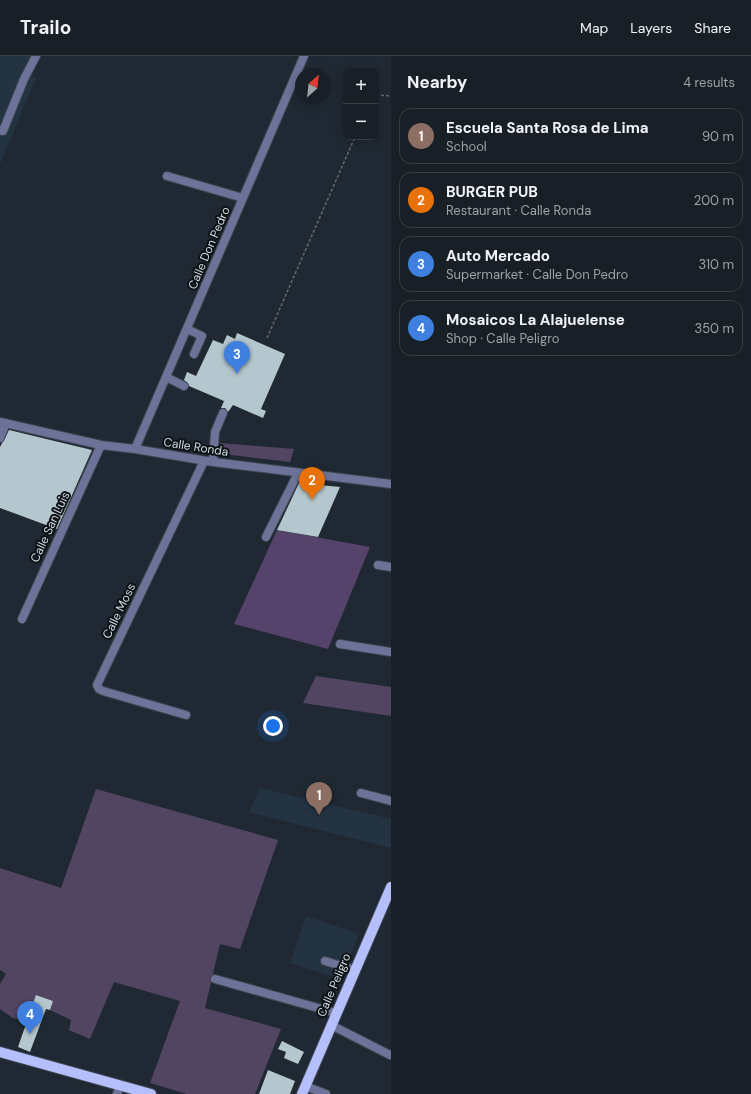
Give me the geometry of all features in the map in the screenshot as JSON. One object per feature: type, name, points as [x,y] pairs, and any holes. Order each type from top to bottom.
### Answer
[{"type":"main road","name":"Calle Peligro","points":[[303,1090],[391,887]]},
{"type":"main road","points":[[0,1052],[119,1090],[151,1094]]},
{"type":"street","points":[[1,132],[36,56]]},
{"type":"street","name":"Calle Don Pedro","points":[[135,449],[304,56]]},
{"type":"street","points":[[167,176],[243,198]]},
{"type":"street","points":[[187,329],[202,336],[194,354]]},
{"type":"street","points":[[166,377],[184,386]]},
{"type":"street","points":[[209,462],[215,432],[222,413]]},
{"type":"street","points":[[0,438],[3,422]]},
{"type":"street","name":"Calle Ronda","points":[[3,422],[101,445],[135,449],[209,462],[391,484]]},
{"type":"street","name":"Calle San Luis","points":[[22,619],[101,445]]},
{"type":"street","name":"Calle Moss","points":[[186,715],[103,691],[99,689],[98,685],[209,462]]},
{"type":"street","points":[[266,537],[298,473]]},
{"type":"street","points":[[378,565],[391,567]]},
{"type":"street","points":[[340,644],[391,652]]},
{"type":"street","points":[[361,793],[391,801]]},
{"type":"street","points":[[325,960],[355,970]]},
{"type":"street","points":[[215,979],[336,1013]]},
{"type":"street","points":[[331,1025],[390,1055]]},
{"type":"street","points":[[303,1090],[326,1094]]},
{"type":"path","points":[[379,95],[391,96]]},
{"type":"path","points":[[267,338],[354,140]]},
{"type":"shaded area","points":[[0,56],[31,56],[25,70],[36,78],[0,164]]},
{"type":"shaded area","points":[[220,443],[294,449],[290,462],[232,455],[220,449]]},
{"type":"shaded area","points":[[277,530],[370,547],[328,649],[234,624]]},
{"type":"shaded area","points":[[316,676],[391,687],[391,716],[303,703]]},
{"type":"shaded area","points":[[260,788],[391,819],[391,848],[249,812]]},
{"type":"shaded area","points":[[96,789],[278,840],[240,949],[220,944],[205,1008],[281,1029],[255,1094],[187,1094],[150,1083],[180,1001],[114,982],[90,1039],[69,1030],[71,1020],[50,1010],[53,1001],[37,995],[27,1021],[13,1018],[0,1009],[0,984],[6,974],[0,970],[0,868],[61,888]]},
{"type":"shaded area","points":[[306,916],[359,934],[341,979],[290,963]]},
{"type":"building","points":[[237,333],[285,354],[261,409],[266,411],[263,418],[233,405],[228,412],[225,408],[221,408],[224,401],[189,386],[184,380],[187,372],[196,376],[213,340],[223,344],[227,335],[235,339]]},
{"type":"building","points":[[9,430],[92,450],[57,529],[0,508],[0,447]]},
{"type":"building","points":[[299,483],[340,487],[318,537],[277,530]]},
{"type":"building","points":[[36,995],[53,1001],[50,1010],[46,1009],[30,1052],[18,1047]]},
{"type":"building","points":[[282,1041],[304,1052],[298,1064],[284,1058],[286,1052],[278,1049]]},
{"type":"building","points":[[268,1070],[295,1081],[290,1094],[259,1094]]},
{"type":"place","name":"Auto Mercado","points":[[237,374]]},
{"type":"place","name":"BURGER PUB","points":[[312,500]]},
{"type":"place","name":"Escuela Santa Rosa de Lima","points":[[319,815]]},
{"type":"place","name":"Mosaicos La Alajuelense","points":[[30,1034]]}]
